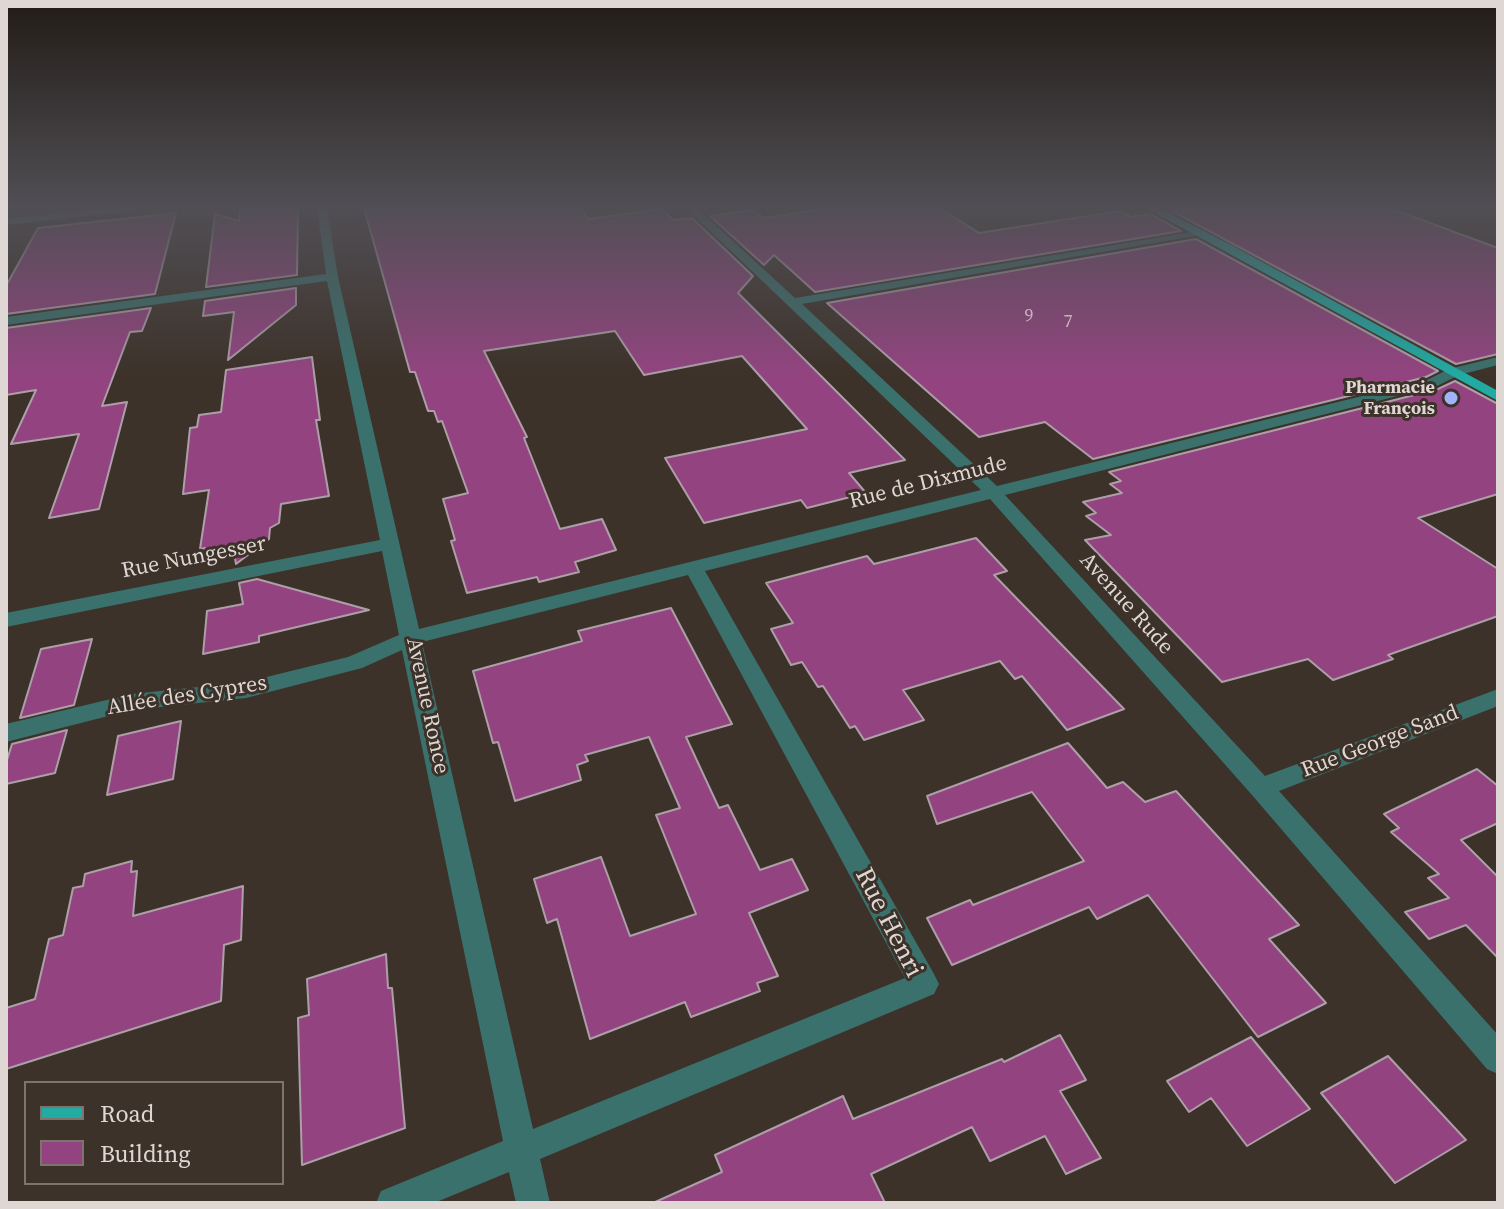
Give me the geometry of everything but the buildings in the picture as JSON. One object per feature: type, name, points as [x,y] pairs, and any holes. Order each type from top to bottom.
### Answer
[{"type":"main road","points":[[1259,264],[1498,397]]},
{"type":"street","name":"Avenue Ronce","points":[[330,264],[533,1203]]},
{"type":"street","name":"Avenue Rude","points":[[752,264],[972,469],[1261,788],[1498,1058]]},
{"type":"street","points":[[793,302],[1012,264]]},
{"type":"street","points":[[6,321],[332,277]]},
{"type":"street","name":"Rue de Dixmude","points":[[412,638],[1432,383],[1454,372],[1498,361]]},
{"type":"street","name":"Rue Nungesser","points":[[6,620],[392,543]]},
{"type":"street","name":"Rue Henri","points":[[523,1151],[924,984],[694,568]]},
{"type":"street","name":"Allée des Cypres","points":[[6,733],[132,702],[246,690],[354,663],[412,638]]},
{"type":"street","name":"Rue George Sand","points":[[1261,788],[1498,697]]},
{"type":"street","points":[[393,1203],[523,1151]]},
{"type":"place","name":"Pharmacie François","points":[[1451,398]]}]
